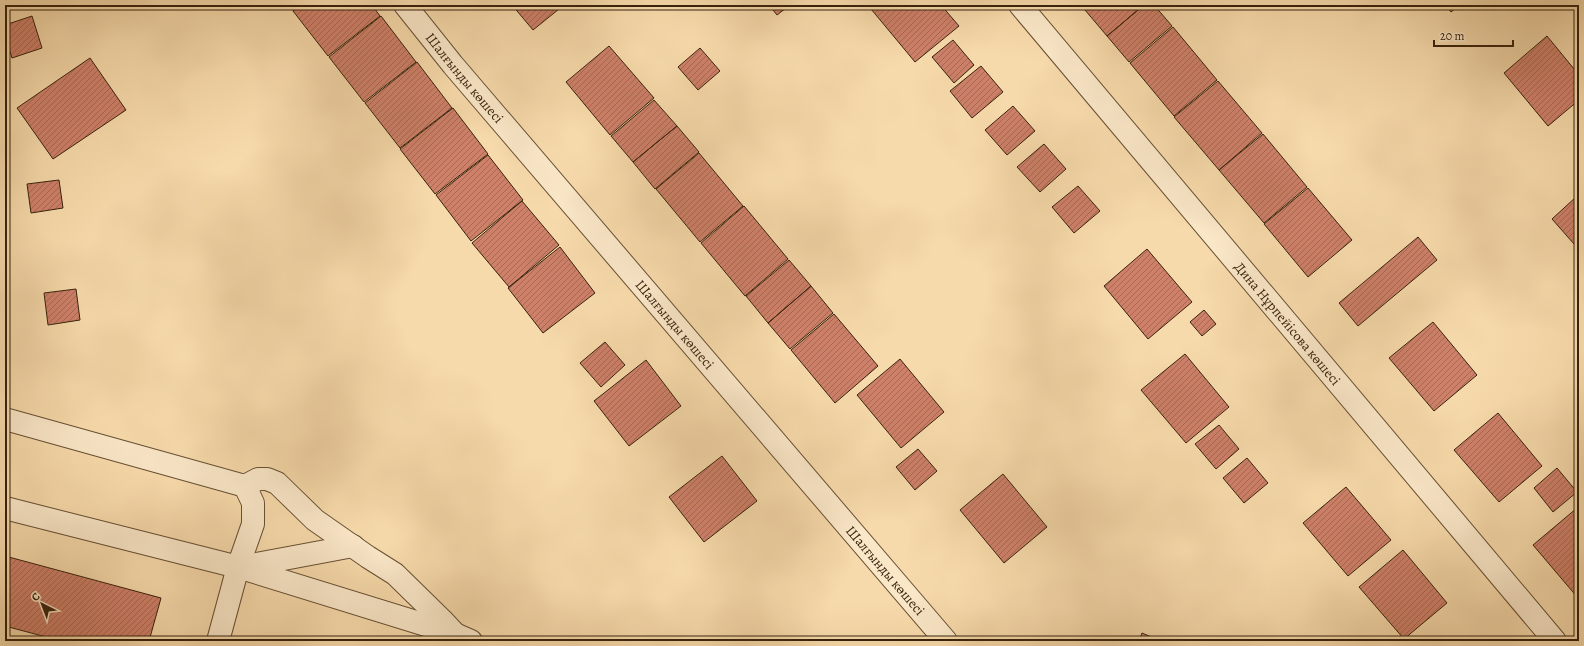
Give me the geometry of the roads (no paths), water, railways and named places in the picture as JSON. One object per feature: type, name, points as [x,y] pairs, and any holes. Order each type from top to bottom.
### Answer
[{"type":"street","name":"Шалғынды көшесі","points":[[405,5],[453,65],[946,641]]},
{"type":"street","name":"Дина Нұрпейісова көшесі","points":[[1020,5],[1555,641]]},
{"type":"street","points":[[5,419],[245,486],[258,479],[267,478],[277,483],[315,520],[396,574],[463,638]]},
{"type":"street","points":[[218,641],[238,567],[252,524],[253,502],[245,486]]},
{"type":"street","points":[[5,508],[238,567],[463,638]]},
{"type":"street","points":[[238,567],[353,546]]}]
